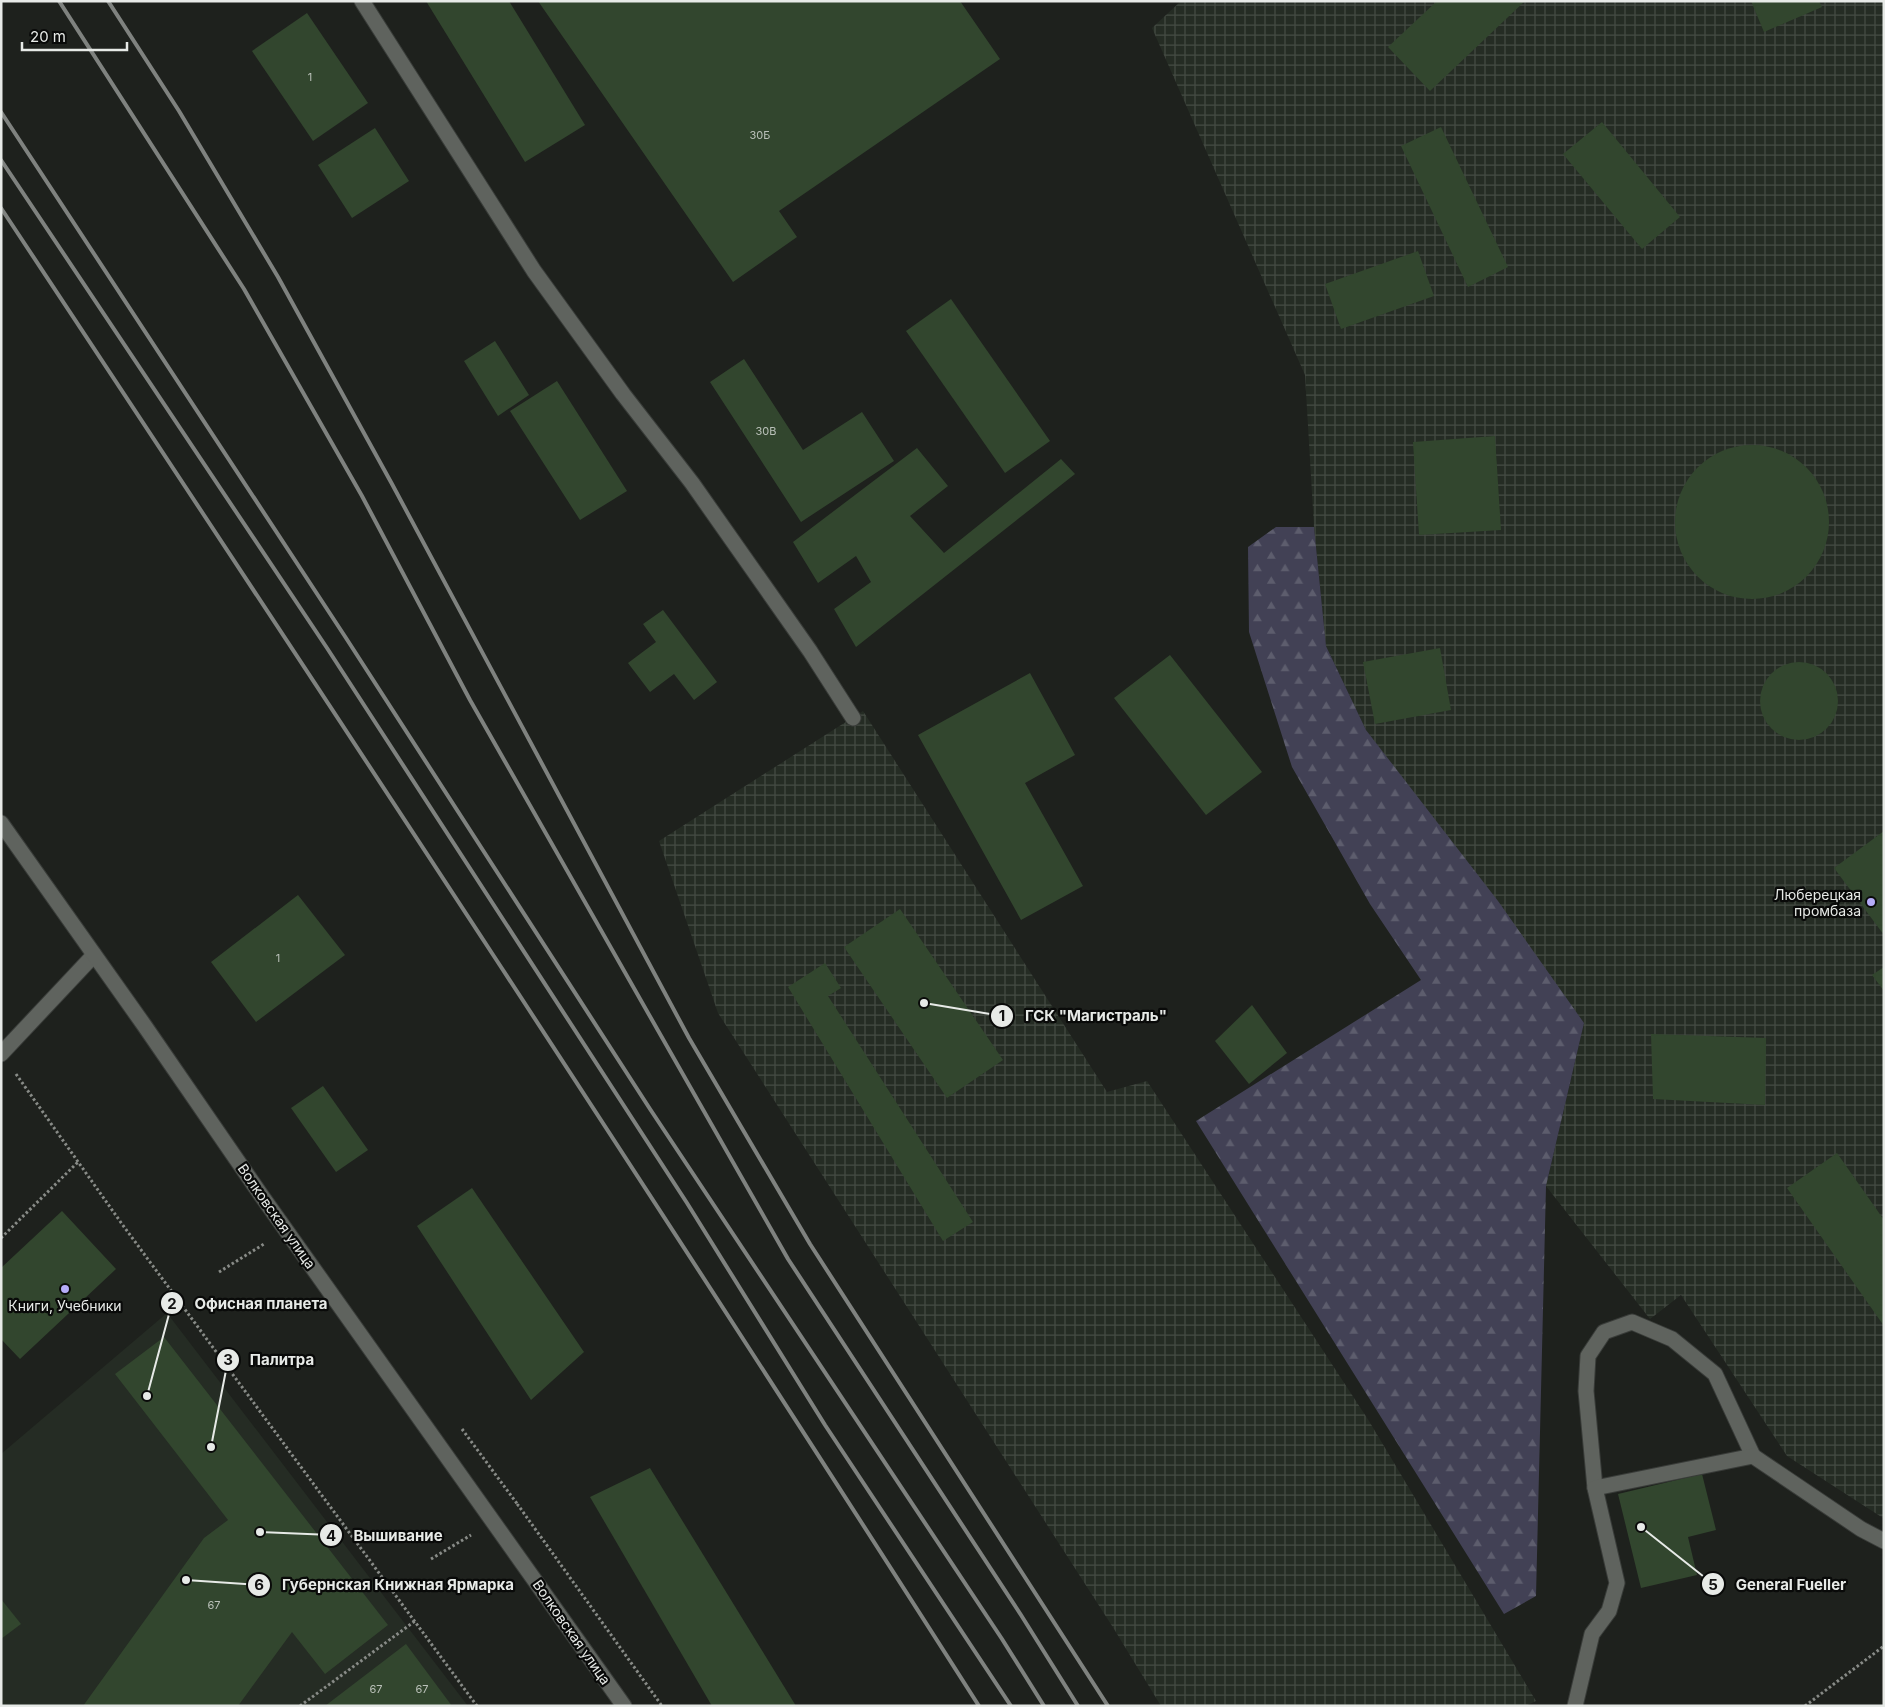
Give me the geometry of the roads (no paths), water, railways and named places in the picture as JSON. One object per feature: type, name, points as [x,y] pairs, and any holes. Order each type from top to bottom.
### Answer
[{"type":"main road","points":[[362,1],[534,271],[623,394],[692,483],[810,651],[853,718]]},
{"type":"main road","name":"Волковская улица","points":[[1,823],[291,1237],[624,1706]]},
{"type":"main road","points":[[1,1053],[94,955]]},
{"type":"main road","points":[[1575,1706],[1592,1634],[1609,1611],[1618,1583],[1595,1488],[1586,1391],[1588,1356],[1604,1332],[1632,1322],[1672,1339],[1715,1374],[1753,1456],[1861,1529],[1884,1541]]},
{"type":"main road","points":[[1595,1488],[1753,1456]]},
{"type":"railway","points":[[59,1],[244,289],[362,496],[470,700],[788,1259],[1021,1615],[1078,1706]]},
{"type":"railway","points":[[108,1],[179,111],[278,277],[392,484],[689,1038],[810,1244],[1108,1706]]},
{"type":"railway","points":[[1,112],[346,638],[650,1109],[1002,1639],[1044,1706]]},
{"type":"railway","points":[[1,160],[327,648],[687,1203],[825,1425],[1011,1706]]},
{"type":"railway","points":[[1,208],[493,955],[979,1706]]},
{"type":"place","name":"Люберецкая промбаза","points":[[1871,902]]},
{"type":"place","name":"ГСК \"Магистраль\"","points":[[924,1003]]},
{"type":"place","name":"Книги, Учебники","points":[[65,1289]]},
{"type":"place","name":"Офисная планета","points":[[147,1396]]},
{"type":"place","name":"Палитра","points":[[211,1447]]},
{"type":"place","name":"General Fueller","points":[[1641,1527]]},
{"type":"place","name":"Вышивание","points":[[260,1532]]},
{"type":"place","name":"Губернская Книжная Ярмарка","points":[[186,1580]]}]
